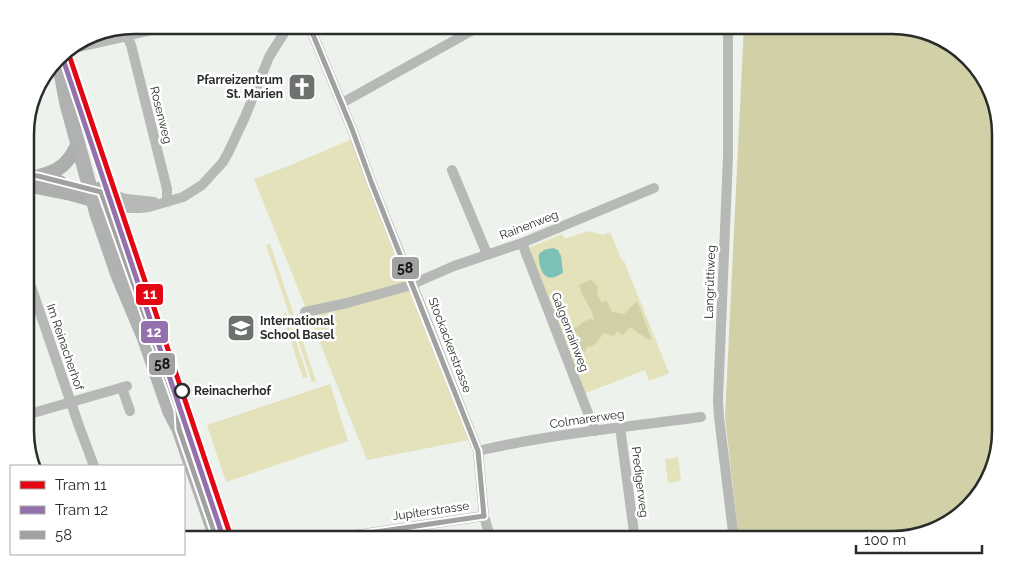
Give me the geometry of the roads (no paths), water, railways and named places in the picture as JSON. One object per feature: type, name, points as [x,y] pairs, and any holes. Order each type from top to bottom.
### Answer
[{"type":"main road","points":[[60,66],[74,101],[118,275],[144,337],[170,412],[180,429]]},
{"type":"main road","points":[[60,67],[67,104],[78,143],[97,196],[112,226],[178,410],[189,476],[213,531]]},
{"type":"main road","points":[[34,176],[53,172],[60,168],[72,156],[78,143]]},
{"type":"main road","points":[[34,177],[97,196]]},
{"type":"main road","points":[[34,187],[71,194],[97,196]]},
{"type":"street","points":[[87,45],[135,34]]},
{"type":"street","points":[[97,196],[126,208],[140,208],[183,197],[202,185],[223,162],[234,141],[269,57],[284,34]]},
{"type":"street","name":"Stockackerstrasse","points":[[313,34],[342,102],[372,184],[478,451],[484,516],[488,531]]},
{"type":"street","points":[[342,102],[466,34]]},
{"type":"street","name":"Langrüttiweg","points":[[728,34],[728,156],[718,400],[733,531]]},
{"type":"street","name":"Rosenweg","points":[[127,36],[167,189],[167,202]]},
{"type":"street","points":[[452,170],[487,254]]},
{"type":"street","name":"Rainenweg","points":[[304,312],[412,284],[454,266],[522,242],[654,188]]},
{"type":"street","points":[[97,196],[167,202]]},
{"type":"street","points":[[112,226],[116,215],[126,208]]},
{"type":"street","name":"Galgenrainweg","points":[[522,242],[595,430]]},
{"type":"street","name":"Im Reinacherhof","points":[[34,295],[94,465]]},
{"type":"street","name":"Im Reinacherhof","points":[[34,413],[124,387],[130,411]]},
{"type":"street","name":"Colmarerweg","points":[[478,451],[517,442],[595,430],[701,417]]},
{"type":"street","name":"Predigerweg","points":[[620,427],[634,531]]},
{"type":"street","name":"Jupiterstrasse","points":[[412,531],[484,516]]},
{"type":"water","points":[[553,248],[558,250],[561,256],[563,273],[551,278],[547,277],[542,271],[539,254],[544,250]]},
{"type":"tram line","name":"11","points":[[70,57],[229,531]]},
{"type":"tram line","name":"12","points":[[64,62],[221,531]]},
{"type":"place","name":"Pfarreizentrum St. Marien","points":[[302,87]]},
{"type":"place","name":"International School Basel","points":[[241,328]]},
{"type":"place","name":"Reinacherhof","points":[[182,391]]}]
